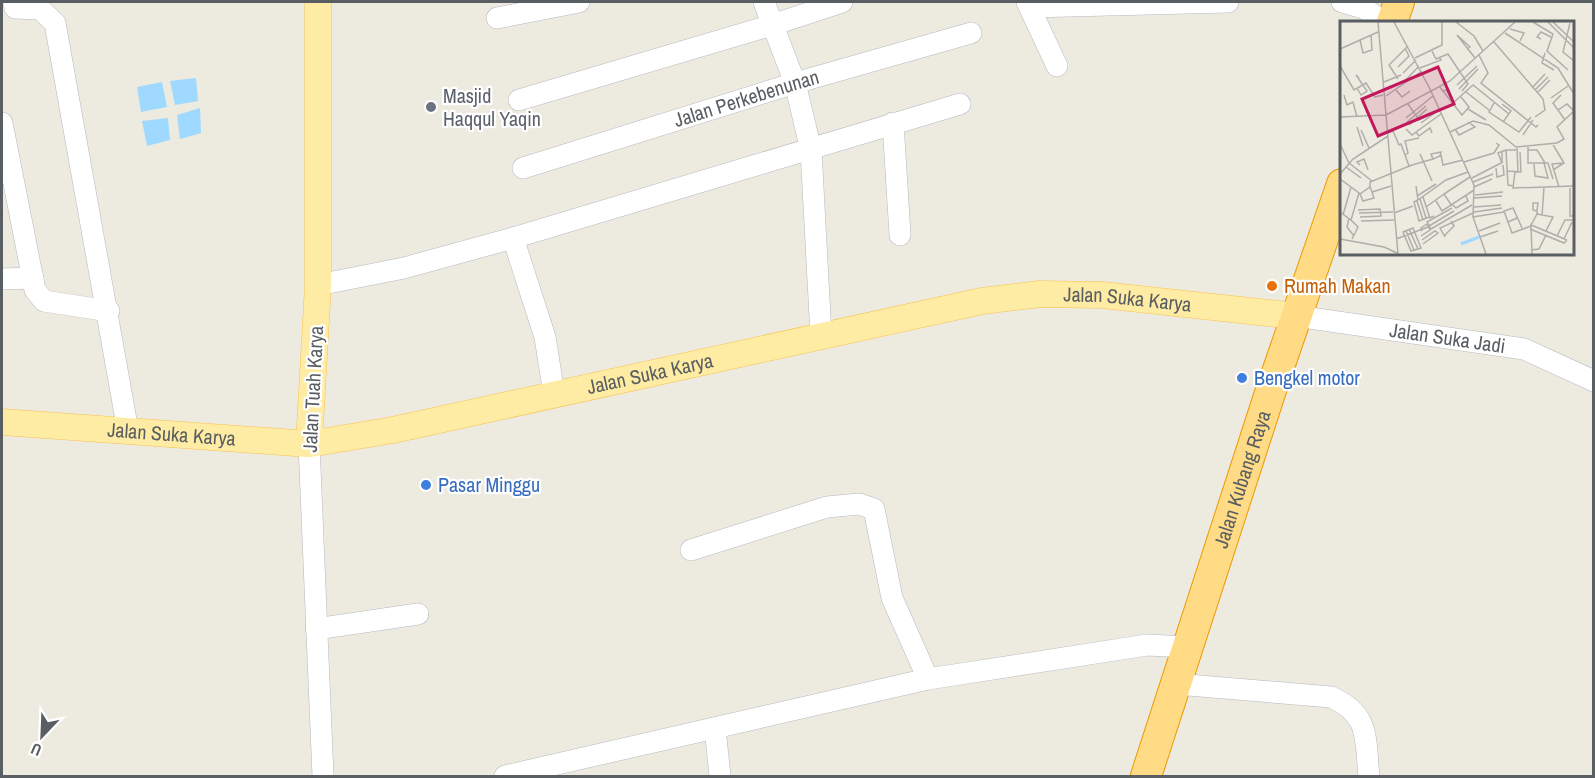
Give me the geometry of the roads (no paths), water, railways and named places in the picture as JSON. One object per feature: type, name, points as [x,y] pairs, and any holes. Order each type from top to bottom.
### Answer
[{"type":"highway","points":[[1392,21],[1399,2]]},
{"type":"highway","name":"Jalan Kubang Raya","points":[[1146,777],[1340,187]]},
{"type":"main road","name":"Jalan Tuah Karya","points":[[309,444],[318,285],[318,2]]},
{"type":"main road","name":"Jalan Suka Karya","points":[[2,422],[309,444],[393,430],[982,301],[1040,294],[1161,299],[1296,316]]},
{"type":"street","points":[[497,18],[579,2]]},
{"type":"street","points":[[764,2],[795,83],[811,150],[821,336]]},
{"type":"street","points":[[519,99],[772,25],[842,2]]},
{"type":"street","points":[[1057,66],[1029,4],[1228,2]]},
{"type":"street","points":[[1342,2],[1363,8],[1383,21]]},
{"type":"street","points":[[10,8],[40,9],[55,23],[109,311],[128,431]]},
{"type":"street","name":"Jalan Perkebenunan","points":[[523,168],[795,83],[971,33]]},
{"type":"street","points":[[318,285],[404,268],[513,238],[960,104]]},
{"type":"street","points":[[2,123],[36,290],[44,301],[109,311]]},
{"type":"street","points":[[893,123],[900,235]]},
{"type":"street","points":[[513,238],[545,337],[554,394]]},
{"type":"street","points":[[2,279],[33,278]]},
{"type":"street","name":"Jalan Suka Jadi","points":[[1296,316],[1524,349],[1593,381]]},
{"type":"street","name":"Jalan Tuah Karya","points":[[309,444],[323,777]]},
{"type":"street","points":[[691,550],[827,507],[859,504],[874,509],[892,598],[928,679]]},
{"type":"street","points":[[316,629],[418,614]]},
{"type":"street","points":[[505,777],[928,679],[1148,645],[1188,647]]},
{"type":"street","points":[[1176,684],[1331,697],[1349,705],[1359,717],[1364,731],[1370,777]]},
{"type":"street","points":[[715,728],[715,774]]},
{"type":"water","points":[[196,78],[198,101],[175,105],[170,81]]},
{"type":"water","points":[[162,82],[167,107],[141,112],[137,87]]},
{"type":"water","points":[[200,108],[201,133],[180,139],[177,115]]},
{"type":"water","points":[[168,118],[170,140],[147,146],[142,121]]},
{"type":"place","name":"Masjid Haqqul Yaqin","points":[[431,107]]},
{"type":"place","name":"Rumah Makan","points":[[1272,286]]},
{"type":"place","name":"Bengkel motor","points":[[1242,378]]},
{"type":"place","name":"Pasar Minggu","points":[[426,485]]}]
